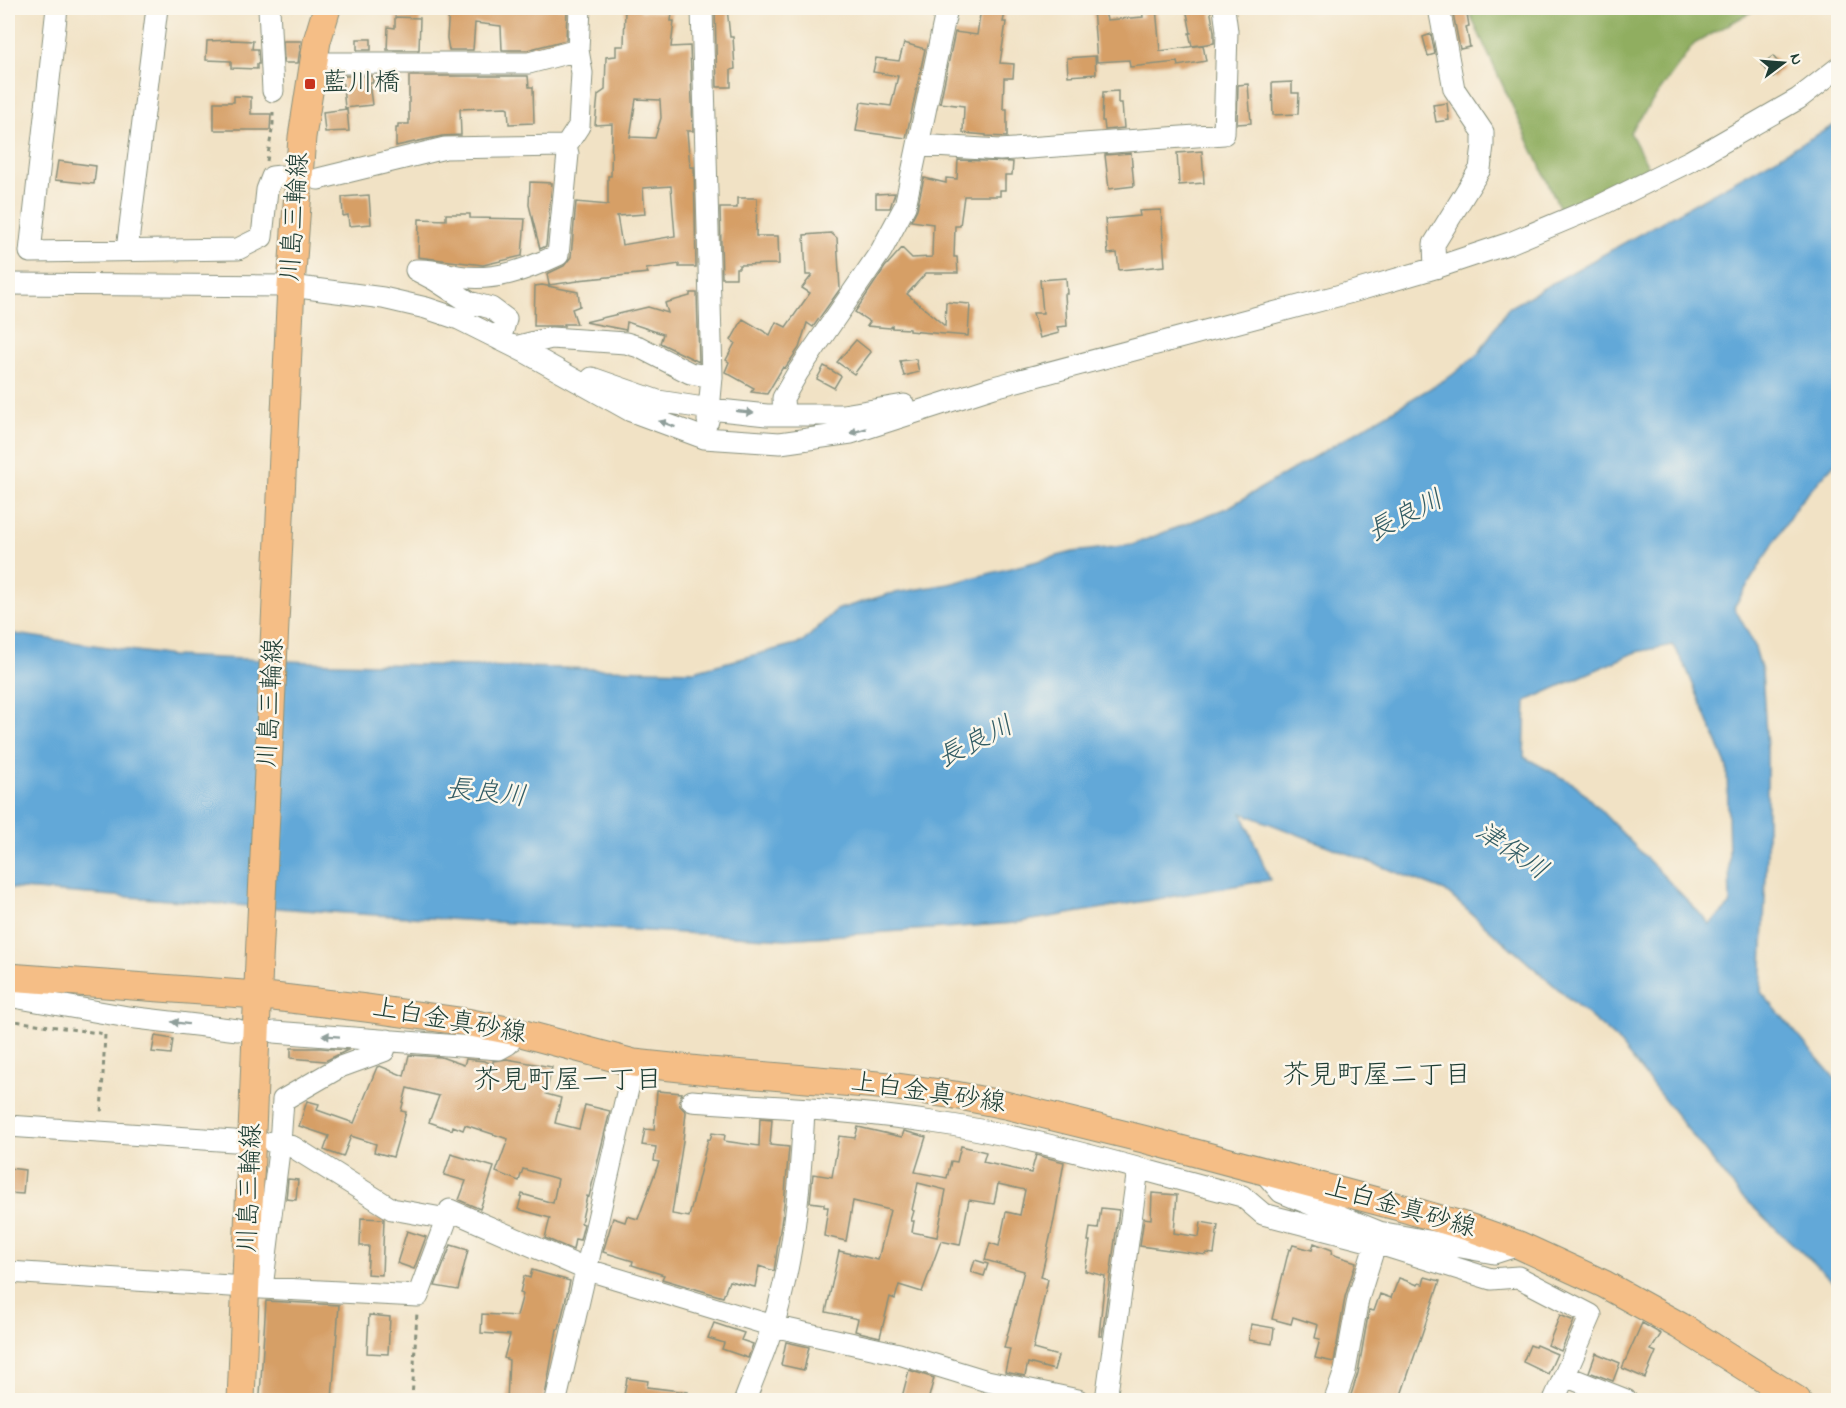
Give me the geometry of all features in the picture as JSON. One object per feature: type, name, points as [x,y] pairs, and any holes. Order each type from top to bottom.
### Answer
[{"type":"main road","name":"川島三輪線","points":[[241,1401],[255,1288],[257,995],[291,285],[302,137],[317,41],[327,8]]},
{"type":"main road","name":"上白金真砂線","points":[[8,977],[257,995],[466,1022],[517,1032],[634,1063],[890,1086],[1005,1105],[1262,1170],[1450,1222],[1518,1245],[1604,1284],[1680,1326],[1797,1401]]},
{"type":"street","points":[[57,8],[30,252],[238,249],[262,237],[267,190],[276,176]]},
{"type":"street","points":[[127,250],[157,8]]},
{"type":"street","points":[[269,8],[273,91]]},
{"type":"street","points":[[514,347],[506,319],[491,308],[469,302],[416,270],[431,269],[458,276],[496,278],[535,266],[558,255],[568,154],[566,146],[579,126],[582,73],[578,50],[580,8]]},
{"type":"street","points":[[702,8],[712,377],[710,409],[704,438]]},
{"type":"street","points":[[784,414],[783,399],[798,372],[881,251],[905,206],[945,8]]},
{"type":"street","points":[[918,145],[1000,150],[1224,134],[1227,31],[1224,8]]},
{"type":"street","points":[[1435,268],[1434,244],[1480,169],[1484,145],[1483,132],[1454,89],[1440,8]]},
{"type":"street","points":[[314,63],[529,63],[578,50]]},
{"type":"street","points":[[8,284],[291,285],[383,298],[426,308],[459,319],[631,411],[704,438],[780,443],[851,433],[994,387],[1435,268],[1510,243],[1601,206],[1690,161],[1798,99],[1839,68]]},
{"type":"street","points":[[318,179],[445,148],[566,146]]},
{"type":"street","points":[[514,347],[551,338],[626,343],[639,347],[690,373],[712,377]]},
{"type":"street","points":[[514,347],[585,376],[658,400],[710,409],[843,415],[924,402],[994,387]]},
{"type":"street","points":[[8,996],[128,1017],[238,1030]]},
{"type":"street","points":[[274,1032],[499,1049],[508,1044],[517,1032]]},
{"type":"street","points":[[255,1288],[283,1100],[340,1067],[384,1051],[388,1040]]},
{"type":"street","points":[[556,1401],[634,1063]]},
{"type":"street","points":[[692,1101],[934,1122],[1001,1135],[1242,1196],[1263,1214],[1377,1238],[1494,1253],[1518,1245]]},
{"type":"street","points":[[745,1401],[781,1299],[801,1167],[804,1109]]},
{"type":"street","points":[[8,1126],[234,1141]]},
{"type":"street","points":[[276,1142],[293,1147],[392,1209],[447,1219]]},
{"type":"street","points":[[1106,1401],[1138,1169]]},
{"type":"street","points":[[1262,1170],[1281,1192],[1377,1238],[1491,1279],[1518,1277],[1591,1315],[1554,1401]]},
{"type":"street","points":[[8,1272],[418,1296],[450,1210],[585,1269],[773,1326],[899,1354],[987,1381],[1078,1401]]},
{"type":"street","points":[[1335,1401],[1345,1371],[1358,1299],[1377,1238]]},
{"type":"street","points":[[1565,1376],[1626,1401]]},
{"type":"path","points":[[273,91],[273,124],[266,168],[276,176]]},
{"type":"path","points":[[8,1020],[105,1034],[100,1132]]},
{"type":"path","points":[[412,1401],[418,1296]]},
{"type":"green space","points":[[1467,8],[1758,8],[1694,44],[1630,132],[1650,171],[1561,211]]},
{"type":"water","points":[[1838,123],[1838,460],[1798,504],[1734,607],[1754,644],[1762,672],[1767,749],[1767,853],[1761,992],[1838,1082],[1838,1286],[1739,1194],[1616,1039],[1445,891],[1242,813],[1270,880],[1015,923],[786,939],[359,914],[8,888],[8,633],[172,656],[334,663],[694,671],[803,642],[836,610],[889,594],[949,584],[1073,552],[1132,545],[1229,507],[1451,376],[1479,353],[1508,308]],"holes":[[[1673,645],[1687,670],[1727,767],[1730,905],[1710,924],[1576,785],[1524,757],[1526,701],[1636,652]]]},
{"type":"building","points":[[449,8],[567,8],[566,40],[527,50],[502,50],[501,26],[475,23],[473,50],[449,50],[447,38]]},
{"type":"building","points":[[625,8],[640,8],[640,11],[672,13],[671,21],[674,21],[671,47],[690,46],[693,131],[687,131],[690,167],[694,167],[696,267],[679,267],[679,264],[646,269],[648,273],[549,285],[547,274],[564,266],[571,257],[576,202],[608,205],[612,124],[595,125],[598,95],[605,90],[606,57],[616,56],[616,46],[624,46]],"holes":[[[636,99],[660,100],[661,118],[655,138],[630,137]],[[671,186],[675,236],[622,245],[617,216],[645,214],[643,188]]]},
{"type":"building","points":[[715,8],[727,8],[730,37],[733,37],[735,69],[731,70],[731,87],[717,87]]},
{"type":"building","points":[[981,8],[1006,8],[1000,63],[1014,64],[1013,78],[1004,78],[1003,109],[1007,109],[1007,137],[963,133],[964,106],[940,103],[955,32],[977,35]]},
{"type":"building","points":[[1093,8],[1104,8],[1107,20],[1143,17],[1142,8],[1156,8],[1160,51],[1203,45],[1206,61],[1178,66],[1177,62],[1130,67],[1129,60],[1097,62]]},
{"type":"building","points":[[1186,8],[1210,8],[1214,43],[1192,46]]},
{"type":"building","points":[[1452,8],[1466,8],[1469,26],[1466,27],[1470,47],[1460,49]]},
{"type":"building","points":[[395,17],[420,18],[419,50],[387,50],[388,27],[395,28]]},
{"type":"building","points":[[1431,34],[1435,54],[1428,56],[1423,37]]},
{"type":"building","points":[[357,39],[371,39],[371,50],[357,50]]},
{"type":"building","points":[[207,41],[253,41],[252,49],[258,49],[257,69],[231,68],[231,61],[206,60]]},
{"type":"building","points":[[283,41],[301,41],[298,63],[284,63]]},
{"type":"building","points":[[904,43],[925,49],[906,138],[856,131],[861,102],[891,106],[898,76],[873,72],[876,58],[899,61]]},
{"type":"building","points":[[1095,56],[1096,74],[1068,76],[1067,58]]},
{"type":"building","points":[[1773,56],[1783,69],[1772,78],[1762,64]]},
{"type":"building","points":[[342,76],[372,76],[373,83],[369,83],[372,105],[345,108]]},
{"type":"building","points":[[409,76],[528,76],[529,87],[533,87],[534,123],[509,124],[506,107],[460,109],[461,135],[442,136],[396,146],[398,124],[409,124]]},
{"type":"building","points":[[1292,82],[1292,93],[1299,93],[1298,114],[1273,115],[1272,83]]},
{"type":"building","points":[[1248,84],[1251,123],[1237,124],[1238,85]]},
{"type":"building","points":[[1118,91],[1118,103],[1122,103],[1124,128],[1105,130],[1104,121],[1102,121],[1103,92]]},
{"type":"building","points":[[234,96],[251,97],[251,114],[271,114],[270,130],[214,130],[214,102],[234,102]]},
{"type":"building","points":[[1447,103],[1449,120],[1436,122],[1433,105]]},
{"type":"building","points":[[347,109],[349,131],[325,132],[323,112]]},
{"type":"building","points":[[1202,151],[1204,183],[1179,185],[1177,153]]},
{"type":"building","points":[[1131,153],[1134,186],[1109,189],[1105,155]]},
{"type":"building","points":[[958,160],[1013,162],[1012,175],[1005,175],[1005,190],[1000,190],[1000,196],[964,196],[960,226],[955,226],[954,257],[957,257],[958,273],[926,273],[907,294],[945,326],[946,302],[970,304],[968,336],[909,331],[909,329],[892,328],[892,326],[890,328],[867,326],[870,322],[855,312],[885,267],[902,248],[912,258],[932,257],[933,224],[911,221],[917,209],[924,178],[946,183],[946,178],[957,179]]},
{"type":"building","points":[[58,161],[96,166],[94,184],[55,180]]},
{"type":"building","points":[[530,182],[552,183],[546,246],[540,249],[529,205]]},
{"type":"building","points":[[895,193],[890,208],[876,208],[876,194]]},
{"type":"building","points":[[369,195],[371,224],[349,226],[348,215],[343,216],[342,197]]},
{"type":"building","points":[[737,198],[757,198],[756,236],[778,236],[779,264],[739,265],[739,268],[736,268],[736,278],[722,278],[720,208],[737,208]]},
{"type":"building","points":[[1161,210],[1165,266],[1119,270],[1117,253],[1108,254],[1105,219],[1140,216],[1139,211]]},
{"type":"building","points":[[446,214],[470,214],[470,218],[525,219],[522,256],[483,265],[418,257],[419,219],[446,220]]},
{"type":"building","points":[[831,233],[837,238],[840,289],[813,327],[807,323],[799,348],[785,368],[783,367],[767,394],[751,392],[754,388],[725,372],[729,362],[726,360],[735,343],[731,340],[743,319],[770,335],[776,322],[786,327],[810,293],[802,288],[812,275],[806,275],[804,235]]},
{"type":"building","points":[[1066,278],[1067,326],[1057,327],[1059,333],[1040,338],[1033,313],[1043,313],[1040,280]]},
{"type":"building","points":[[542,285],[578,292],[580,306],[572,309],[577,324],[534,326],[535,286]]},
{"type":"building","points":[[690,293],[697,293],[699,362],[660,343],[663,334],[627,322],[626,330],[585,322],[648,307],[668,313],[665,303],[690,296]]},
{"type":"building","points":[[856,340],[871,352],[854,374],[837,362]]},
{"type":"building","points":[[916,359],[919,372],[904,376],[900,361]]},
{"type":"building","points":[[824,366],[841,376],[834,388],[817,379]]},
{"type":"building","points":[[155,1036],[173,1039],[171,1054],[152,1052]]},
{"type":"building","points":[[291,1048],[348,1050],[325,1061],[291,1058]]},
{"type":"building","points":[[409,1055],[441,1057],[464,1065],[466,1059],[493,1064],[493,1061],[507,1059],[552,1067],[546,1094],[561,1098],[555,1123],[579,1129],[585,1105],[610,1111],[589,1197],[587,1196],[580,1240],[575,1239],[573,1250],[545,1238],[550,1218],[518,1209],[522,1194],[553,1203],[558,1179],[523,1169],[519,1181],[496,1172],[508,1139],[465,1125],[463,1130],[453,1126],[452,1130],[429,1122],[439,1096],[407,1088],[401,1111],[406,1112],[393,1157],[374,1152],[376,1144],[351,1136],[343,1157],[324,1150],[329,1136],[299,1126],[307,1101],[319,1104],[317,1110],[354,1123],[377,1067],[380,1066],[404,1076]]},
{"type":"building","points":[[657,1091],[682,1093],[679,1100],[680,1106],[686,1112],[672,1214],[689,1217],[708,1139],[710,1140],[712,1133],[725,1135],[724,1141],[759,1146],[760,1118],[772,1119],[770,1145],[789,1147],[784,1204],[774,1271],[759,1266],[755,1287],[729,1281],[723,1297],[662,1279],[664,1275],[632,1265],[633,1261],[603,1252],[613,1218],[625,1222],[627,1216],[638,1219],[659,1162],[654,1161],[656,1147],[642,1145],[645,1129],[654,1130]]},
{"type":"building","points":[[858,1127],[902,1137],[904,1131],[926,1137],[915,1172],[947,1178],[951,1161],[957,1162],[961,1146],[986,1152],[983,1162],[1031,1173],[1036,1155],[1064,1162],[1041,1277],[1048,1279],[1033,1349],[1058,1356],[1054,1370],[1028,1363],[1025,1376],[1005,1372],[1010,1349],[1004,1348],[1024,1271],[985,1260],[990,1243],[999,1246],[1006,1212],[1020,1215],[1025,1190],[998,1184],[994,1204],[969,1200],[960,1245],[941,1241],[922,1292],[899,1285],[895,1299],[890,1297],[880,1337],[855,1331],[858,1319],[826,1312],[839,1251],[878,1260],[890,1210],[853,1201],[846,1241],[824,1236],[828,1207],[824,1207],[824,1204],[810,1202],[813,1174],[832,1177],[839,1136],[855,1138]],"holes":[[[918,1183],[946,1190],[937,1237],[912,1232],[914,1221],[911,1221],[914,1211],[912,1210]]]},
{"type":"building","points":[[451,1154],[494,1167],[480,1209],[459,1200],[466,1181],[444,1175]]},
{"type":"building","points":[[8,1168],[25,1170],[23,1194],[8,1193]]},
{"type":"building","points":[[288,1179],[298,1180],[296,1200],[286,1199]]},
{"type":"building","points":[[1152,1193],[1177,1195],[1174,1233],[1199,1237],[1201,1222],[1218,1225],[1214,1254],[1206,1253],[1206,1255],[1140,1246],[1144,1218],[1151,1219]]},
{"type":"building","points":[[1101,1208],[1119,1210],[1102,1336],[1099,1336],[1105,1276],[1085,1271],[1090,1228],[1098,1229]]},
{"type":"building","points":[[361,1218],[384,1219],[382,1275],[367,1274],[369,1246],[360,1246]]},
{"type":"building","points":[[407,1231],[426,1237],[414,1269],[397,1263]]},
{"type":"building","points":[[1314,1243],[1332,1250],[1331,1254],[1356,1262],[1345,1297],[1334,1362],[1315,1358],[1320,1339],[1315,1338],[1318,1325],[1293,1317],[1291,1324],[1272,1319],[1289,1249],[1291,1250],[1293,1245],[1312,1250]]},
{"type":"building","points":[[451,1245],[468,1250],[458,1290],[435,1286]]},
{"type":"building","points":[[975,1260],[988,1264],[984,1276],[971,1272]]},
{"type":"building","points":[[532,1270],[570,1281],[559,1329],[557,1329],[544,1401],[507,1401],[509,1360],[504,1358],[510,1335],[481,1333],[482,1314],[517,1316],[523,1294],[520,1293],[524,1276],[530,1278]]},
{"type":"building","points":[[1425,1277],[1440,1281],[1399,1401],[1349,1401],[1358,1373],[1369,1310],[1374,1311],[1380,1294],[1391,1298],[1399,1278],[1418,1285],[1423,1284]]},
{"type":"building","points":[[266,1301],[339,1305],[332,1400],[260,1395]]},
{"type":"building","points":[[369,1315],[390,1317],[388,1354],[367,1353]]},
{"type":"building","points":[[1560,1315],[1574,1321],[1561,1351],[1548,1345]]},
{"type":"building","points":[[714,1323],[744,1333],[741,1340],[753,1344],[748,1358],[722,1349],[724,1343],[708,1338]]},
{"type":"building","points":[[1642,1323],[1661,1334],[1651,1350],[1656,1352],[1645,1378],[1622,1368]]},
{"type":"building","points":[[1251,1324],[1274,1328],[1272,1344],[1249,1340]]},
{"type":"building","points":[[786,1342],[809,1347],[804,1370],[781,1365]]},
{"type":"building","points":[[1530,1345],[1535,1347],[1536,1345],[1557,1354],[1548,1374],[1523,1362]]},
{"type":"building","points":[[1596,1353],[1620,1363],[1613,1381],[1589,1372]]},
{"type":"building","points":[[909,1370],[934,1378],[928,1401],[901,1401]]},
{"type":"building","points":[[627,1378],[648,1381],[647,1387],[688,1392],[688,1401],[623,1401]]},
{"type":"place","name":"藍川橋","points":[[310,84]]},
{"type":"district","name":"芥見町屋二丁目","points":[[1377,1076]]},
{"type":"district","name":"芥見町屋一丁目","points":[[568,1081]]},
{"type":"water label","name":"長良川","points":[[1406,517]]},
{"type":"water label","name":"長良川","points":[[976,743]]},
{"type":"water label","name":"長良川","points":[[486,794]]},
{"type":"water label","name":"津保川","points":[[1511,852]]}]
